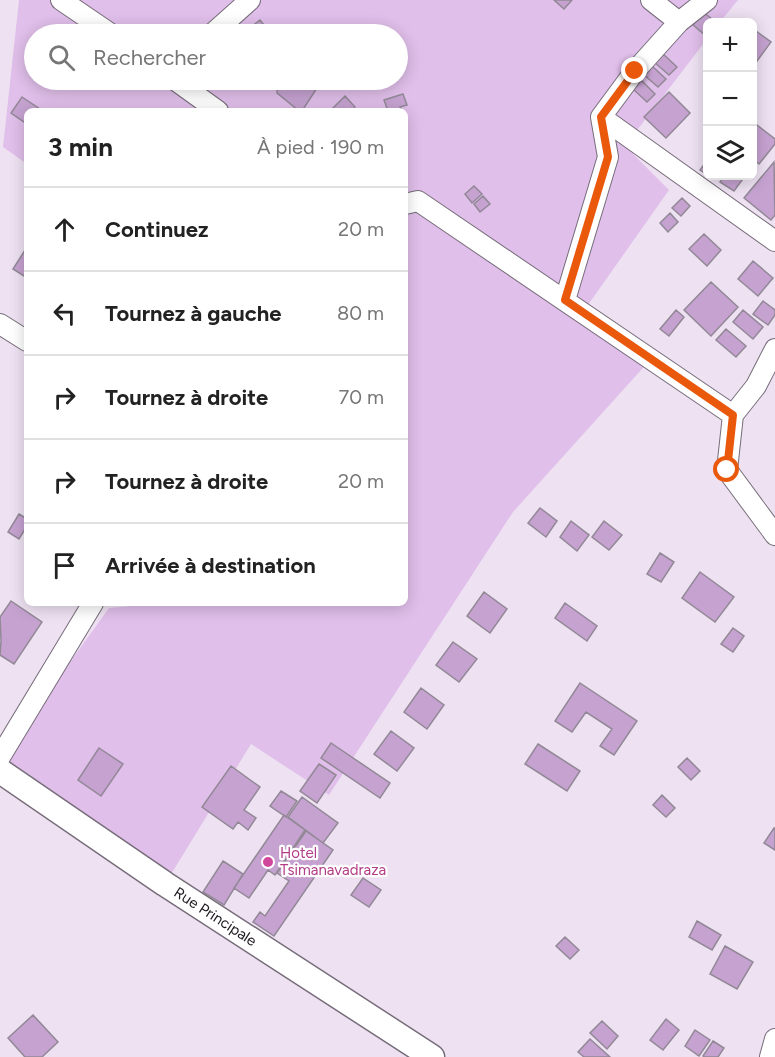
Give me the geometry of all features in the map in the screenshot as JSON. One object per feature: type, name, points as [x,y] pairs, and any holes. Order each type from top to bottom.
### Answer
[{"type":"main road","name":"Rue Principale","points":[[0,771],[165,884],[432,1057]]},
{"type":"street","points":[[62,0],[97,24]]},
{"type":"street","points":[[223,24],[250,0]]},
{"type":"street","points":[[651,0],[679,22]]},
{"type":"street","points":[[565,300],[608,157],[601,117],[635,71],[679,22],[707,0]]},
{"type":"street","points":[[189,90],[214,108]]},
{"type":"street","points":[[601,117],[775,241]]},
{"type":"street","points":[[408,203],[418,201],[733,415]]},
{"type":"street","points":[[0,324],[24,339]]},
{"type":"street","points":[[775,349],[756,386],[733,415],[727,470],[775,535]]},
{"type":"street","points":[[0,758],[91,606]]},
{"type":"street","points":[[770,1057],[775,1039]]},
{"type":"shaded area","points":[[19,0],[738,0],[723,18],[703,18],[703,44],[625,146],[669,190],[583,312],[651,359],[513,512],[329,795],[251,744],[165,884],[0,759],[109,608],[132,606],[408,606],[408,108],[24,108],[24,162],[3,147]]},
{"type":"building","points":[[554,0],[572,0],[564,9]]},
{"type":"building","points":[[703,12],[711,18],[703,18],[703,33],[693,25]]},
{"type":"building","points":[[757,32],[771,42],[757,61]]},
{"type":"building","points":[[662,53],[677,67],[669,75],[654,62]]},
{"type":"building","points":[[651,65],[666,79],[658,87],[643,74]]},
{"type":"building","points":[[641,80],[655,94],[647,102],[633,89]]},
{"type":"building","points":[[277,90],[316,90],[304,108],[295,108],[277,93]]},
{"type":"building","points":[[669,92],[690,113],[666,138],[644,117]]},
{"type":"building","points":[[403,94],[407,105],[400,108],[387,108],[384,100]]},
{"type":"building","points":[[345,96],[355,107],[354,108],[333,108]]},
{"type":"building","points":[[22,97],[38,108],[24,108],[24,122],[11,113]]},
{"type":"building","points":[[757,125],[775,139],[775,144],[759,164],[757,162]]},
{"type":"building","points":[[774,162],[775,215],[771,220],[744,198]]},
{"type":"building","points":[[721,180],[742,180],[734,191],[720,182]]},
{"type":"building","points":[[474,186],[482,194],[472,203],[465,194]]},
{"type":"building","points":[[483,196],[490,204],[480,212],[474,204]]},
{"type":"building","points":[[682,198],[690,206],[681,216],[672,208]]},
{"type":"building","points":[[670,213],[678,222],[668,232],[660,223]]},
{"type":"building","points":[[704,234],[721,250],[707,266],[689,249]]},
{"type":"building","points":[[24,252],[24,276],[13,269]]},
{"type":"building","points":[[753,261],[773,278],[758,296],[738,279]]},
{"type":"building","points":[[711,282],[738,307],[711,336],[684,310]]},
{"type":"building","points":[[763,301],[775,310],[775,315],[768,325],[753,314]]},
{"type":"building","points":[[676,310],[684,317],[669,336],[660,329]]},
{"type":"building","points":[[743,310],[763,327],[753,339],[733,322]]},
{"type":"building","points":[[726,329],[746,346],[736,357],[716,340]]},
{"type":"building","points":[[540,508],[557,521],[546,537],[528,523]]},
{"type":"building","points":[[19,514],[24,517],[24,531],[19,539],[8,532]]},
{"type":"building","points":[[571,521],[589,535],[577,551],[560,537]]},
{"type":"building","points":[[604,521],[622,535],[609,550],[592,537]]},
{"type":"building","points":[[660,553],[674,562],[661,582],[647,574]]},
{"type":"building","points":[[700,572],[734,597],[715,622],[682,598]]},
{"type":"building","points":[[484,592],[507,609],[490,633],[467,616]]},
{"type":"building","points":[[11,601],[42,622],[14,664],[0,655],[0,617]]},
{"type":"building","points":[[565,603],[597,626],[587,641],[555,618]]},
{"type":"building","points":[[733,628],[744,636],[733,652],[721,644]]},
{"type":"building","points":[[453,642],[477,659],[459,682],[436,665]]},
{"type":"building","points":[[580,683],[637,721],[614,755],[600,746],[612,729],[586,712],[572,732],[555,721]]},
{"type":"building","points":[[421,688],[444,705],[427,729],[404,712]]},
{"type":"building","points":[[391,731],[414,748],[397,771],[374,754]]},
{"type":"building","points":[[331,743],[390,783],[380,798],[321,758]]},
{"type":"building","points":[[538,744],[580,771],[567,791],[525,764]]},
{"type":"building","points":[[99,748],[123,764],[101,796],[78,780]]},
{"type":"building","points":[[687,758],[700,771],[691,780],[678,767]]},
{"type":"building","points":[[319,764],[336,775],[317,803],[300,791]]},
{"type":"building","points":[[231,766],[260,787],[244,810],[256,818],[248,830],[238,822],[233,829],[202,807]]},
{"type":"building","points":[[281,791],[297,801],[286,817],[270,806]]},
{"type":"building","points":[[662,795],[675,808],[666,817],[653,805]]},
{"type":"building","points":[[302,797],[338,823],[323,843],[288,817]]},
{"type":"building","points":[[284,815],[305,830],[275,875],[268,870],[249,898],[234,888]]},
{"type":"building","points":[[775,828],[775,850],[764,843]]},
{"type":"building","points":[[306,831],[333,850],[274,936],[253,922],[260,912],[265,916],[289,881],[277,873]]},
{"type":"building","points":[[223,861],[243,874],[224,905],[203,892]]},
{"type":"building","points":[[363,878],[381,890],[369,907],[351,895]]},
{"type":"building","points":[[697,921],[721,935],[712,950],[689,937]]},
{"type":"building","points":[[565,937],[579,950],[570,959],[556,946]]},
{"type":"building","points":[[725,946],[753,962],[737,989],[710,974]]},
{"type":"building","points":[[33,1015],[58,1042],[42,1057],[25,1057],[8,1038]]},
{"type":"building","points":[[666,1019],[679,1030],[663,1050],[650,1040]]},
{"type":"building","points":[[602,1021],[618,1036],[607,1049],[590,1033]]},
{"type":"building","points":[[695,1030],[710,1040],[699,1056],[685,1046]]},
{"type":"building","points":[[590,1039],[610,1057],[584,1057],[578,1052]]},
{"type":"building","points":[[713,1041],[724,1048],[718,1057],[704,1057],[703,1056]]},
{"type":"place","name":"Hotel Tsimanavadraza","points":[[268,862]]},
{"type":"route","points":[[635,71],[601,117],[608,157],[565,300],[733,415],[727,470]]}]
